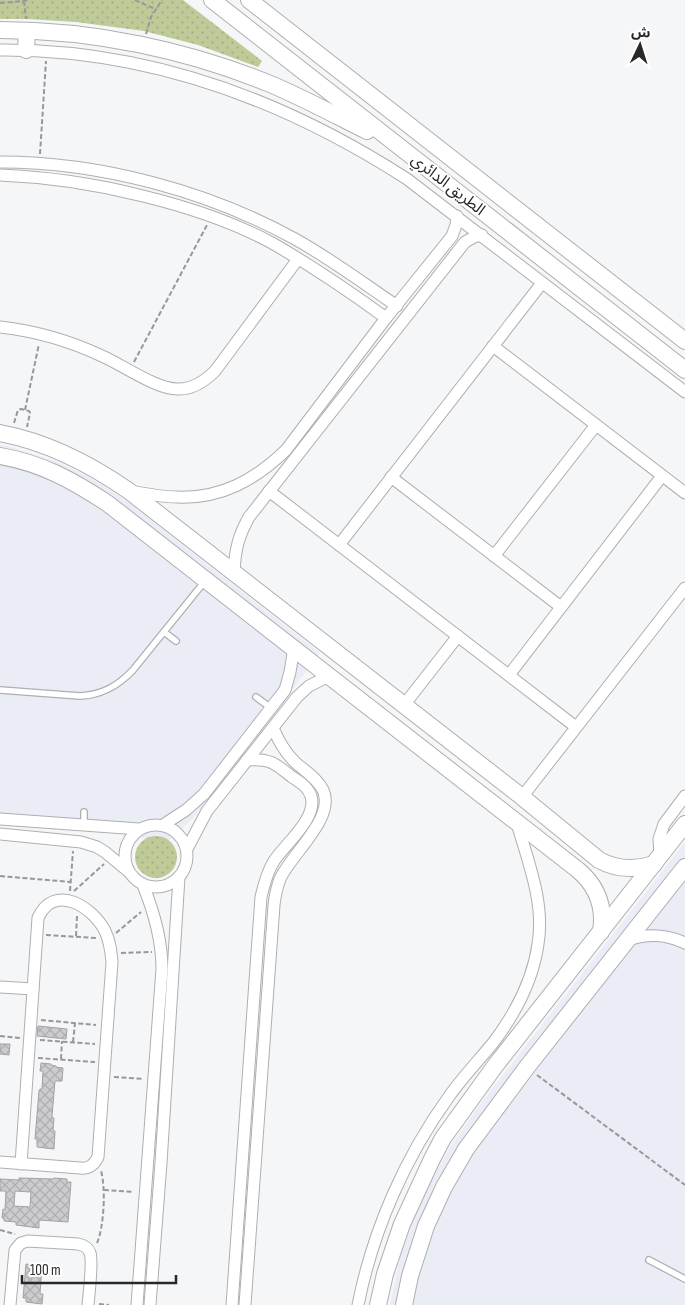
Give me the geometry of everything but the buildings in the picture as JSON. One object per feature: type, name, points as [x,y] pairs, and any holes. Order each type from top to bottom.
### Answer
[{"type":"main road","name":"الطريق الدائري","points":[[212,0],[685,370]]},
{"type":"main road","name":"الطريق الدائري","points":[[249,0],[685,340]]},
{"type":"main road","points":[[0,30],[27,30],[81,35],[144,46],[198,59],[273,86],[310,102],[396,145]]},
{"type":"main road","points":[[26,50],[27,30]]},
{"type":"main road","points":[[11,436],[64,452],[98,470],[129,490],[600,860],[614,866],[630,869],[638,868],[657,860]]},
{"type":"main road","points":[[56,473],[64,452]]},
{"type":"main road","points":[[0,456],[32,464],[56,473],[74,482],[106,503],[567,861],[585,876],[596,890],[603,915],[601,932]]},
{"type":"main road","points":[[354,695],[369,678]]},
{"type":"main road","points":[[378,1305],[385,1274],[402,1224],[443,1138],[488,1061],[601,932],[685,824]]},
{"type":"main road","points":[[567,861],[581,845]]},
{"type":"main road","points":[[404,1305],[426,1226],[444,1187],[466,1149],[478,1131],[685,867]]},
{"type":"street","points":[[0,50],[81,54],[156,67],[259,100],[320,128],[407,179],[685,392]]},
{"type":"street","points":[[0,162],[39,163],[93,170],[145,182],[212,202],[271,227],[319,253],[397,306]]},
{"type":"street","points":[[0,175],[83,182],[165,201],[211,216],[241,228],[324,274],[386,318]]},
{"type":"street","points":[[142,196],[145,182]]},
{"type":"street","points":[[129,490],[177,498],[211,494],[244,482],[259,474],[273,463],[286,450],[453,233],[457,216]]},
{"type":"street","points":[[453,233],[465,242]]},
{"type":"street","points":[[234,573],[238,541],[249,517],[465,242],[474,236],[482,235]]},
{"type":"street","points":[[0,326],[41,334],[72,343],[164,387],[178,389],[192,387],[205,381],[215,371],[298,259]]},
{"type":"street","points":[[339,544],[542,283]]},
{"type":"street","points":[[493,346],[685,493]]},
{"type":"street","points":[[494,556],[596,425]]},
{"type":"street","points":[[509,675],[662,476]]},
{"type":"street","points":[[391,477],[560,607]]},
{"type":"street","points":[[269,491],[576,726]]},
{"type":"street","points":[[522,797],[685,588]]},
{"type":"street","points":[[404,705],[458,636]]},
{"type":"street","points":[[162,825],[186,810],[204,794],[285,690],[294,648]]},
{"type":"street","points":[[187,849],[207,811],[303,691],[329,676]]},
{"type":"street","points":[[245,1305],[276,892],[280,879],[287,867],[320,821],[325,810],[323,791],[313,777],[285,752],[273,728]]},
{"type":"street","points":[[232,1305],[261,897],[264,883],[275,859],[304,823],[312,805],[311,796],[307,788],[289,774],[270,761],[263,759],[247,760]]},
{"type":"street","points":[[657,860],[659,839],[664,824],[685,796]]},
{"type":"street","points":[[0,819],[140,829]]},
{"type":"street","points":[[26,836],[28,821]]},
{"type":"street","points":[[358,1305],[363,1278],[374,1245],[403,1172],[422,1136],[450,1095],[488,1061],[534,968],[539,943],[540,914],[536,892],[517,823]]},
{"type":"street","points":[[0,834],[73,840],[89,844],[112,857],[128,870],[137,881],[152,887],[162,887],[179,878],[187,864],[188,857],[185,842],[176,831],[162,825],[154,824],[140,829],[133,834],[126,848],[124,855],[128,870]]},
{"type":"street","points":[[150,1305],[179,878]]},
{"type":"street","points":[[137,1305],[162,969],[162,952],[158,928],[143,884]]},
{"type":"street","points":[[0,1162],[21,1164],[84,1168],[91,1166],[99,1152],[112,953],[108,939],[91,912],[77,904],[62,900],[49,904],[38,918],[21,1164]]},
{"type":"street","points":[[626,941],[641,936],[657,935],[685,943]]},
{"type":"street","points":[[0,987],[33,989]]},
{"type":"street","points":[[147,1162],[161,1163]]},
{"type":"street","points":[[10,1305],[15,1250],[21,1243],[28,1241],[78,1244],[86,1247],[91,1253],[92,1258],[88,1305]]},
{"type":"lane","points":[[0,690],[80,696],[98,694],[112,688],[124,679],[206,580]]},
{"type":"lane","points":[[164,632],[176,641]]},
{"type":"lane","points":[[256,697],[271,708]]},
{"type":"lane","points":[[84,812],[84,825]]},
{"type":"lane","points":[[649,1260],[685,1279]]},
{"type":"path","points":[[0,3],[27,0],[27,30]]},
{"type":"path","points":[[135,0],[155,8]]},
{"type":"path","points":[[144,46],[147,26],[155,8],[162,0]]},
{"type":"path","points":[[39,163],[47,51]]},
{"type":"path","points":[[130,370],[211,216]]},
{"type":"path","points":[[24,410],[41,334]]},
{"type":"path","points":[[18,410],[29,411],[30,413],[11,436],[18,410]]},
{"type":"path","points":[[73,840],[70,894],[112,857]]},
{"type":"path","points":[[0,876],[71,882]]},
{"type":"path","points":[[76,937],[77,904]]},
{"type":"path","points":[[36,934],[108,939],[151,904]]},
{"type":"path","points":[[112,953],[162,952]]},
{"type":"path","points":[[31,1020],[108,1026]]},
{"type":"path","points":[[73,1042],[75,1023]]},
{"type":"path","points":[[0,1036],[106,1045]]},
{"type":"path","points":[[61,1059],[62,1041]]},
{"type":"path","points":[[28,1058],[105,1062]]},
{"type":"path","points":[[528,1067],[685,1184]]},
{"type":"path","points":[[104,1077],[154,1080]]},
{"type":"path","points":[[91,1253],[100,1235],[104,1190],[102,1174],[96,1160]]},
{"type":"path","points":[[104,1190],[145,1194]]},
{"type":"shaded area","points":[[0,445],[55,461],[107,488],[129,503],[320,653],[193,818],[160,849],[148,840],[127,834],[0,825]]},
{"type":"shaded area","points":[[685,842],[685,1305],[390,1305],[400,1258],[417,1210],[427,1187],[452,1144],[481,1103]]},
{"type":"green space","points":[[0,0],[183,0],[262,61],[258,67],[198,45],[144,31],[76,22],[0,19]]},
{"type":"green space","points":[[160,836],[168,839],[174,845],[177,857],[174,869],[168,875],[152,878],[144,875],[138,869],[135,853],[138,845],[144,839]]}]
